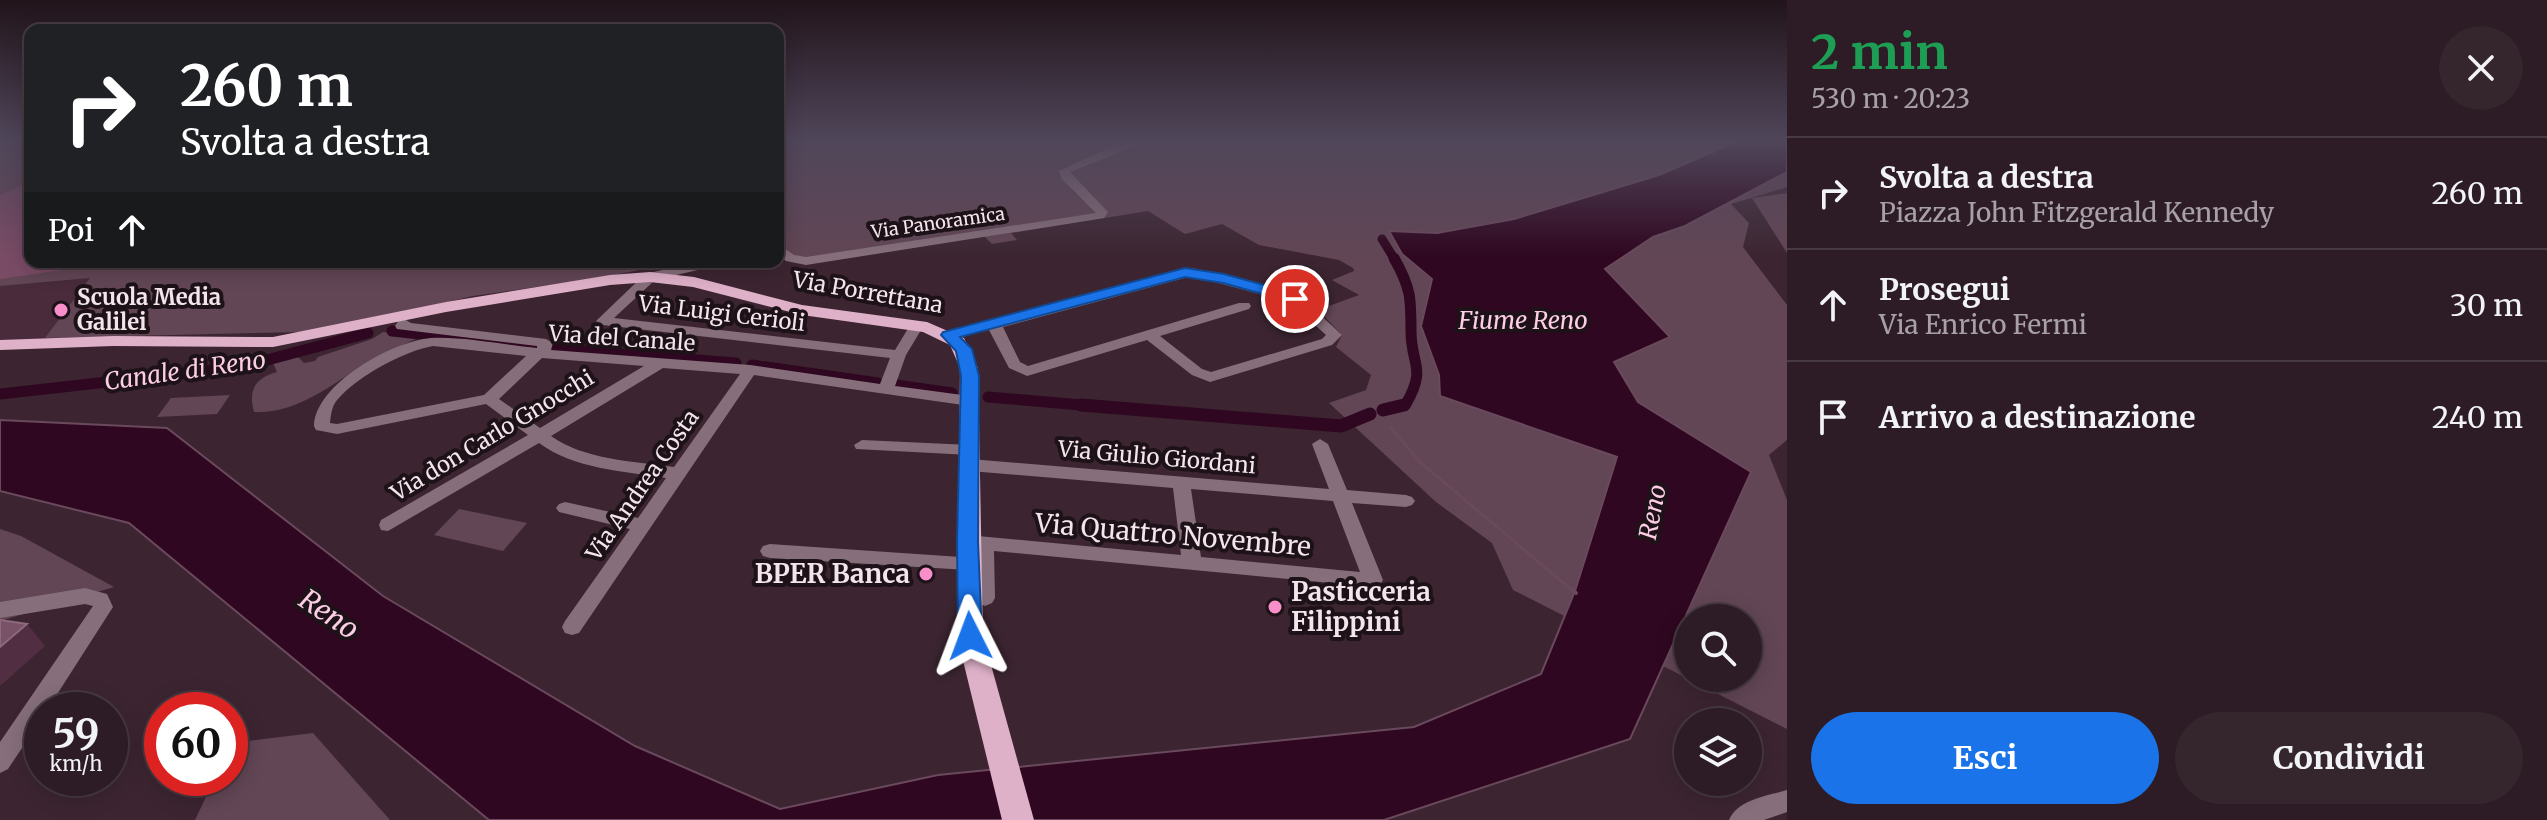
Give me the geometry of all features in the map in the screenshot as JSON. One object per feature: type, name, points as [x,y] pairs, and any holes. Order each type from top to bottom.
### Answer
[{"type":"main road","name":"Via Porrettana","points":[[0,345],[105,341],[273,342],[476,302],[610,280],[650,277],[689,281],[802,310],[917,325],[949,335],[961,345],[967,357],[973,550],[968,613],[974,662],[1018,820]]},
{"type":"street","name":"Via Panoramica","points":[[784,254],[806,261],[1102,215],[1068,179]]},
{"type":"street","points":[[650,277],[688,268]]},
{"type":"street","points":[[949,335],[1192,272],[1287,296],[1306,306],[1333,333],[1332,340],[1218,377],[1197,372],[1149,335]]},
{"type":"street","name":"Via Luigi Cerioli","points":[[650,277],[603,321],[899,355]]},
{"type":"street","points":[[992,325],[998,330],[1016,367],[1027,371],[1244,306]]},
{"type":"street","points":[[404,323],[402,326],[546,343],[540,353],[489,399],[561,451],[600,462],[680,474]]},
{"type":"street","points":[[888,383],[899,355],[917,325]]},
{"type":"street","name":"Via Andrea Costa","points":[[572,627],[751,367],[760,340]]},
{"type":"street","name":"Via del Canale","points":[[489,399],[337,429],[326,428],[321,422],[333,395],[393,356],[421,343],[433,342],[540,353],[751,367],[888,383],[970,401]]},
{"type":"street","name":"Via don Carlo Gnocchi","points":[[388,525],[662,362]]},
{"type":"street","points":[[1320,444],[1340,495]]},
{"type":"street","name":"Via Giulio Giordani","points":[[862,445],[1181,483],[1406,501]]},
{"type":"street","points":[[1181,483],[1192,562]]},
{"type":"street","name":"Via Quattro Novembre","points":[[770,551],[973,550],[1192,562],[1373,580],[1340,495]]},
{"type":"street","points":[[565,508],[643,526]]},
{"type":"street","points":[[973,550],[985,598]]},
{"type":"street","points":[[0,610],[85,596],[100,599],[103,607],[0,762]]},
{"type":"street","points":[[1741,820],[1750,813],[1786,803]]},
{"type":"shaded area","points":[[0,179],[24,179],[24,268],[650,268],[473,296],[301,332],[45,338],[90,278],[0,286]]},
{"type":"shaded area","points":[[784,179],[1787,179],[1787,187],[1731,204],[1749,223],[1743,247],[1787,305],[1787,440],[1769,455],[1787,500],[1787,729],[1762,716],[1762,708],[1746,708],[1714,692],[1762,692],[1762,604],[1674,604],[1674,672],[1513,590],[1492,543],[1436,502],[1329,403],[1366,390],[1371,375],[1336,347],[1342,335],[1318,310],[1359,295],[1332,280],[1354,271],[1353,268],[1339,260],[1259,245],[1222,224],[1185,234],[1148,211],[1011,233],[1017,240],[992,244],[984,236],[800,260],[784,253]]},
{"type":"shaded area","points":[[24,185],[24,268],[76,268],[0,279],[0,195]]},
{"type":"shaded area","points":[[1787,193],[1787,253],[1752,198]]},
{"type":"shaded area","name":"Scuola Media Galilei","points":[[79,268],[117,268],[105,341],[0,346],[0,280]]},
{"type":"shaded area","points":[[383,332],[420,337],[374,358],[300,403],[254,412],[253,391],[258,381],[277,372],[273,363],[297,356],[304,363],[315,361],[318,357],[372,339]]},
{"type":"shaded area","points":[[230,395],[217,414],[157,417],[171,398]]},
{"type":"shaded area","points":[[459,509],[527,523],[503,551],[434,535]]},
{"type":"shaded area","points":[[0,529],[21,536],[114,587],[0,621]]},
{"type":"shaded area","points":[[313,733],[390,820],[195,820],[206,796],[248,796],[248,741]]},
{"type":"water","name":"Fiume Reno","points":[[1645,179],[1773,179],[1685,226],[1653,237],[1605,269],[1670,337],[1614,362],[1638,402],[1751,472],[1691,604],[1674,604],[1674,642],[1630,739],[1384,820],[489,820],[129,523],[0,491],[0,420],[167,428],[383,596],[635,746],[780,809],[938,775],[1414,727],[1541,674],[1575,591],[1617,457],[1440,396],[1439,375],[1421,326],[1432,279],[1402,254],[1389,231],[1437,233],[1514,219]]},
{"type":"building","points":[[0,620],[27,624],[0,647]]},
{"type":"waterway","points":[[1382,239],[1395,260]]},
{"type":"waterway","points":[[1394,258],[1409,293],[1417,374],[1406,404],[1398,407]]},
{"type":"waterway","name":"Canale di Reno","points":[[392,331],[534,346]]},
{"type":"waterway","name":"Canale di Reno","points":[[0,394],[241,367],[368,333]]},
{"type":"waterway","name":"Canale di Reno","points":[[555,349],[736,363]]},
{"type":"waterway","points":[[752,365],[878,383]]},
{"type":"waterway","points":[[896,385],[952,393]]},
{"type":"waterway","points":[[988,397],[1092,406]]},
{"type":"waterway","points":[[1081,405],[1092,406]]},
{"type":"waterway","points":[[1398,407],[1404,405]]},
{"type":"waterway","points":[[1092,406],[1341,426],[1370,414]]},
{"type":"waterway","points":[[1092,406],[1105,407]]},
{"type":"waterway","points":[[1383,410],[1398,407]]},
{"type":"waterway","points":[[1391,428],[1420,462],[1573,591]]},
{"type":"waterway","points":[[1571,589],[1576,593]]},
{"type":"place","name":"Scuola Media Galilei","points":[[61,310]]},
{"type":"place","name":"BPER Banca","points":[[926,574]]},
{"type":"place","name":"Pasticceria Filippini","points":[[1275,607]]},
{"type":"route","points":[[970,636],[967,542],[970,376],[964,349],[949,335],[1180,273],[1224,278],[1295,299]]},
{"type":"water label","name":"Reno","points":[[1653,512]]},
{"type":"water label","name":"Reno","points":[[329,614]]}]
